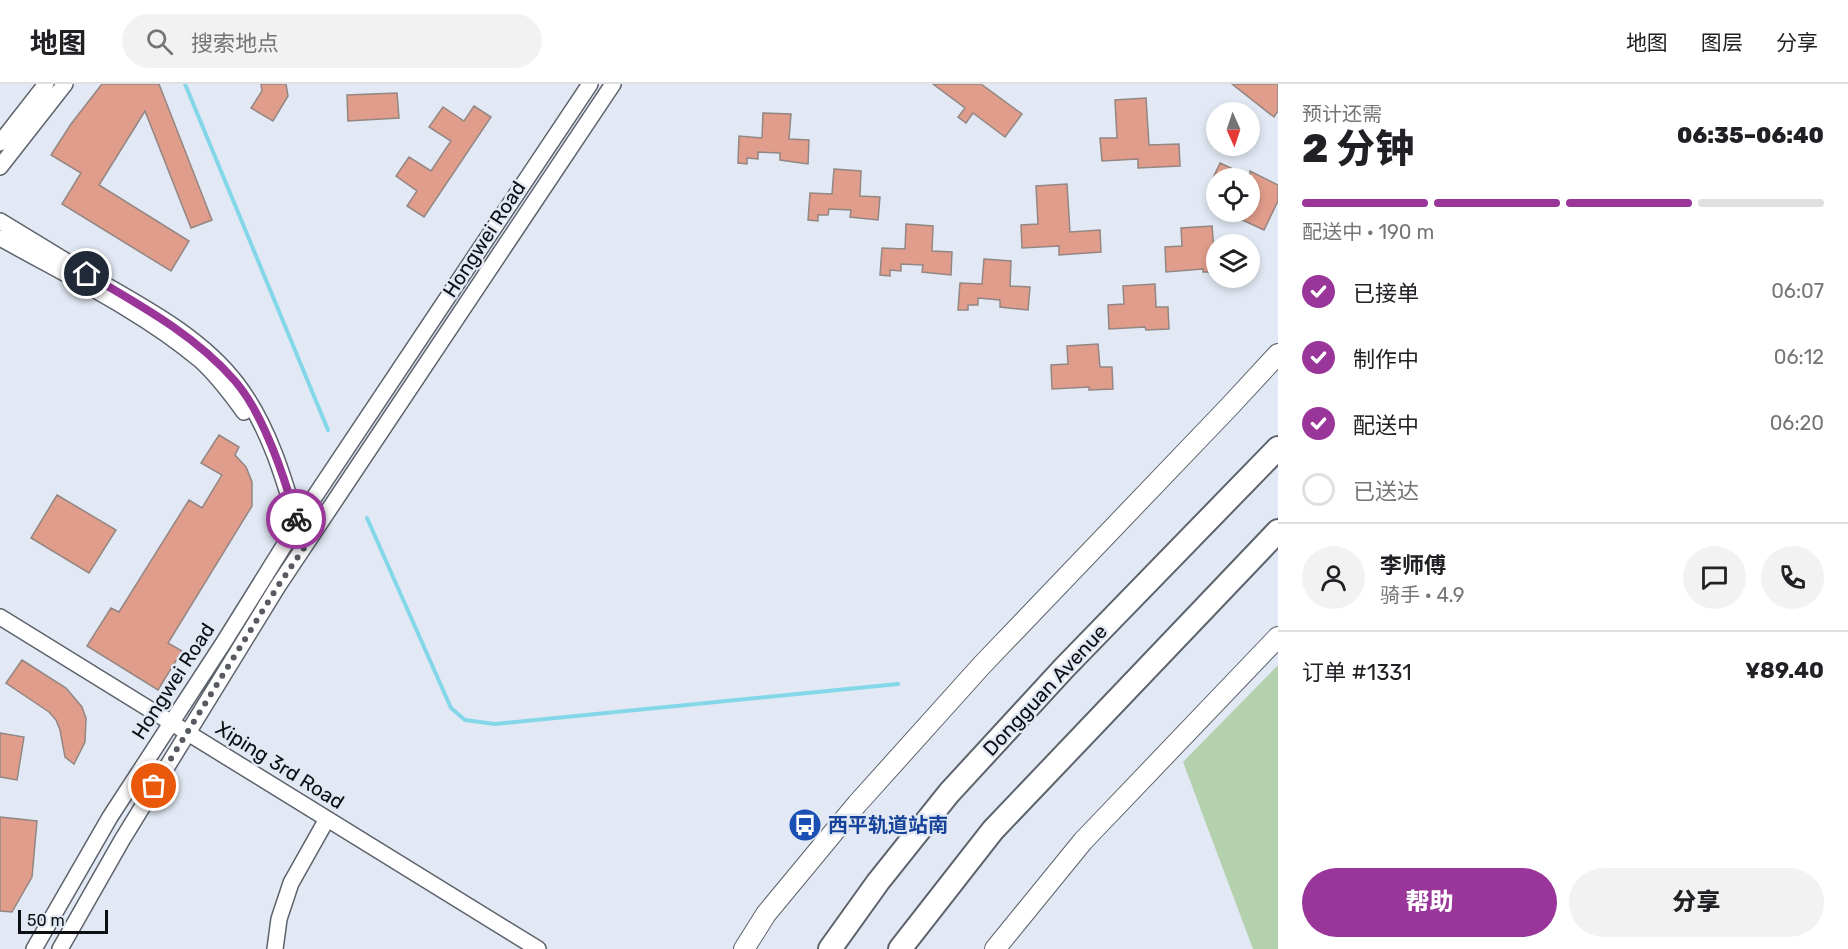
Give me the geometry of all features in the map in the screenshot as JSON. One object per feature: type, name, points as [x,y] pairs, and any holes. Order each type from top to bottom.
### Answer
[{"type":"highway","name":"Dongguan Avenue","points":[[830,949],[878,882],[949,793],[1065,667],[1278,448]]},
{"type":"highway","points":[[900,949],[993,830],[1278,531]]},
{"type":"main road","points":[[744,949],[766,914],[880,778],[982,665],[1278,354]]},
{"type":"main road","points":[[995,949],[1083,841],[1278,637]]},
{"type":"street","points":[[0,142],[46,84]]},
{"type":"street","points":[[0,167],[65,84]]},
{"type":"street","name":"Hongwei Road","points":[[34,949],[81,866],[295,531],[313,499],[590,84]]},
{"type":"street","name":"Hongwei Road","points":[[60,949],[122,840],[301,553],[613,84]]},
{"type":"street","points":[[0,221],[164,320],[208,354],[236,383],[254,410],[281,470],[301,553]]},
{"type":"street","points":[[0,238],[120,306],[169,336],[201,361],[226,388],[245,414],[295,531]]},
{"type":"street","name":"Xiping 3rd Road","points":[[0,617],[538,949]]},
{"type":"street","points":[[275,949],[279,919],[291,883],[327,819]]},
{"type":"green space","points":[[1278,665],[1278,949],[1253,949],[1183,762]]},
{"type":"building","points":[[102,84],[159,84],[212,220],[191,228],[145,111],[99,185],[189,241],[171,271],[62,204],[81,173],[51,155],[71,124]]},
{"type":"building","points":[[261,84],[286,84],[288,96],[273,121],[251,108],[262,91]]},
{"type":"building","points":[[933,84],[981,84],[1022,114],[1005,137],[973,113],[966,123],[958,117],[965,108]]},
{"type":"building","points":[[1232,84],[1278,84],[1278,111],[1274,117],[1260,106],[1260,102],[1255,102]]},
{"type":"building","points":[[397,93],[399,118],[348,121],[347,95]]},
{"type":"building","points":[[1146,98],[1149,145],[1179,144],[1180,166],[1138,168],[1138,159],[1102,161],[1100,138],[1117,138],[1115,100]]},
{"type":"building","points":[[474,106],[491,117],[424,217],[407,206],[417,191],[396,176],[409,157],[431,171],[451,141],[429,127],[443,107],[464,121]]},
{"type":"building","points":[[763,113],[791,114],[789,139],[809,140],[808,164],[780,160],[780,153],[758,152],[758,159],[747,158],[747,164],[738,163],[739,136],[762,138]]},
{"type":"building","points":[[1220,163],[1231,168],[1218,168]]},
{"type":"building","points":[[834,169],[861,171],[860,196],[880,197],[878,220],[850,217],[851,210],[829,209],[828,215],[818,215],[818,221],[808,220],[810,193],[832,194]]},
{"type":"building","points":[[1260,176],[1278,185],[1278,201],[1264,230],[1247,222],[1260,222]]},
{"type":"building","points":[[1067,184],[1070,232],[1100,230],[1101,252],[1059,255],[1059,246],[1022,248],[1021,225],[1038,224],[1036,186]]},
{"type":"building","points":[[906,224],[933,226],[932,251],[952,252],[951,275],[922,272],[923,265],[901,264],[901,271],[890,270],[890,276],[880,275],[882,248],[905,249]]},
{"type":"building","points":[[1212,226],[1213,234],[1206,234],[1206,272],[1203,272],[1203,269],[1166,272],[1165,247],[1182,246],[1181,228]]},
{"type":"building","points":[[984,259],[1011,261],[1010,286],[1030,287],[1028,310],[1000,307],[1000,300],[978,298],[978,305],[968,305],[968,310],[958,310],[960,283],[982,284]]},
{"type":"building","points":[[1155,284],[1156,307],[1168,307],[1169,329],[1146,330],[1145,327],[1109,329],[1108,305],[1124,304],[1123,286]]},
{"type":"building","points":[[1098,344],[1100,367],[1112,367],[1113,389],[1089,390],[1089,387],[1052,389],[1051,365],[1068,364],[1067,346]]},
{"type":"building","points":[[219,435],[239,447],[235,455],[246,467],[252,482],[252,506],[168,643],[182,651],[158,690],[87,646],[111,608],[119,612],[189,500],[202,508],[222,475],[201,463]]},
{"type":"building","points":[[57,495],[116,530],[89,573],[31,538]]},
{"type":"building","points":[[22,660],[66,688],[82,707],[86,718],[85,742],[74,764],[65,757],[56,720],[49,712],[6,683]]},
{"type":"building","points":[[0,733],[24,737],[17,780],[0,777]]},
{"type":"building","points":[[0,817],[37,821],[32,877],[12,912],[0,911]]},
{"type":"waterway","points":[[185,84],[328,430]]},
{"type":"waterway","points":[[367,518],[451,708],[465,720],[495,724],[898,684]]},
{"type":"way so far","points":[[154,786],[304,548],[296,519]]},
{"type":"place","name":"西平轨道站南","points":[[805,825]]},
{"type":"route","points":[[87,274],[173,327],[208,354],[236,383],[254,410],[281,470],[296,519]]}]
